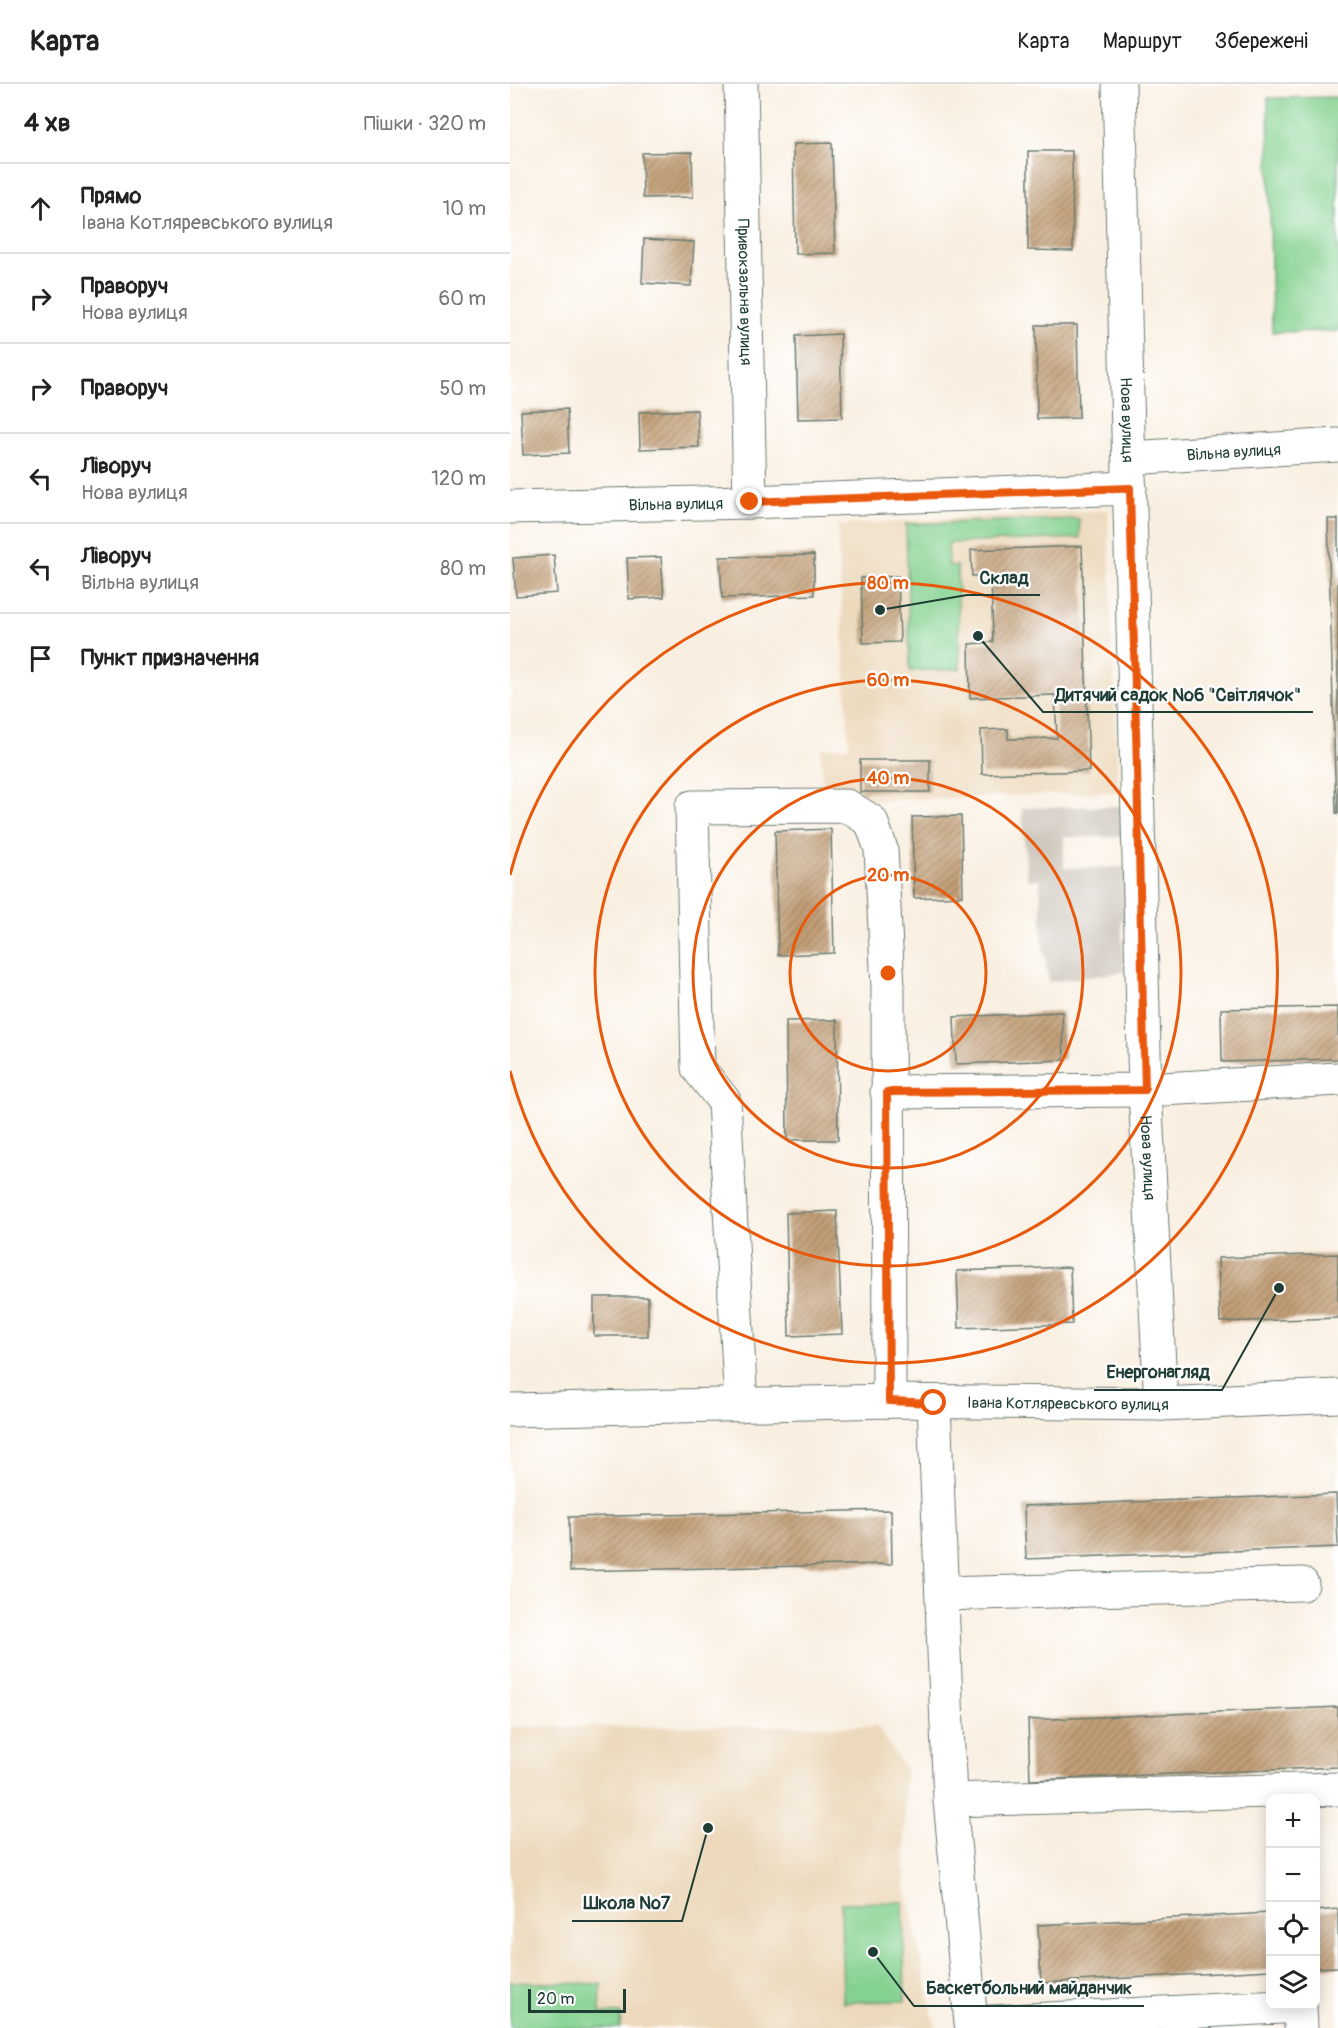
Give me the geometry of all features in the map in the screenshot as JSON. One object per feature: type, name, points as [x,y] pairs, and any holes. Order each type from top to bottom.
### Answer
[{"type":"street","name":"Привокзальна вулиця","points":[[741,84],[750,502]]},
{"type":"street","name":"Нова вулиця","points":[[1119,84],[1145,1090],[1161,1404]]},
{"type":"street","name":"Вільна вулиця","points":[[510,507],[750,502],[1130,473],[1338,445]]},
{"type":"street","points":[[741,1405],[724,1101],[698,1068],[692,807],[847,806],[871,821],[881,849],[888,988],[889,1401]]},
{"type":"street","points":[[887,1092],[1145,1090],[1338,1080]]},
{"type":"street","name":"Івана Котляревського вулиця","points":[[510,1410],[889,1401],[1161,1404],[1338,1396]]},
{"type":"street","points":[[934,1403],[950,1800],[971,2026],[1300,2006],[1301,2028]]},
{"type":"street","points":[[942,1594],[1302,1584]]},
{"type":"street","points":[[950,1800],[1338,1789]]},
{"type":"shaded area","points":[[1108,510],[1118,792],[867,801],[823,793],[821,748],[849,747],[837,525]]},
{"type":"shaded area","points":[[1123,806],[1124,837],[1064,837],[1064,868],[1127,867],[1130,918],[1121,920],[1124,972],[1049,982],[1042,940],[1040,879],[1027,880],[1022,808]]},
{"type":"shaded area","points":[[877,1726],[905,1769],[905,1887],[936,2028],[510,2028],[510,1727]]},
{"type":"green space","points":[[1338,97],[1338,331],[1272,332],[1268,98]]},
{"type":"green space","points":[[1079,519],[1080,538],[948,543],[949,566],[957,566],[960,669],[910,671],[906,524]]},
{"type":"green space","points":[[903,1902],[905,2001],[843,2002],[841,1903]]},
{"type":"green space","points":[[510,1982],[601,1984],[600,2013],[621,2014],[620,2028],[510,2028]]},
{"type":"building","points":[[832,143],[835,253],[795,254],[793,144]]},
{"type":"building","points":[[1028,151],[1072,151],[1073,251],[1028,250]]},
{"type":"building","points":[[692,152],[693,197],[643,198],[642,153]]},
{"type":"building","points":[[644,239],[694,242],[691,286],[642,283]]},
{"type":"building","points":[[1036,325],[1077,325],[1079,418],[1037,419]]},
{"type":"building","points":[[840,334],[842,418],[798,419],[796,336]]},
{"type":"building","points":[[567,409],[569,453],[523,455],[521,411]]},
{"type":"building","points":[[697,410],[699,447],[640,449],[639,412]]},
{"type":"building","points":[[1328,519],[1338,519],[1338,813],[1336,813]]},
{"type":"building","points":[[1082,546],[1089,771],[982,774],[981,730],[1008,729],[1008,739],[1057,738],[1055,695],[970,698],[969,644],[993,642],[991,575],[972,576],[971,550]]},
{"type":"building","points":[[554,555],[557,593],[516,596],[513,558]]},
{"type":"building","points":[[814,555],[814,595],[722,598],[720,557]]},
{"type":"building","points":[[661,557],[664,597],[629,599],[627,558]]},
{"type":"building","points":[[898,576],[900,642],[863,643],[861,578]]},
{"type":"building","points":[[860,760],[930,760],[930,792],[860,792]]},
{"type":"building","points":[[961,816],[963,896],[914,898],[912,817]]},
{"type":"building","points":[[831,829],[834,953],[778,955],[775,831]]},
{"type":"building","points":[[1338,1007],[1338,1059],[1222,1062],[1221,1009]]},
{"type":"building","points":[[1062,1012],[1064,1060],[956,1064],[954,1017]]},
{"type":"building","points":[[837,1020],[838,1140],[787,1140],[786,1021]]},
{"type":"building","points":[[837,1211],[842,1334],[789,1336],[786,1213]]},
{"type":"building","points":[[1338,1254],[1338,1318],[1220,1322],[1218,1258]]},
{"type":"building","points":[[1070,1267],[1072,1324],[959,1328],[957,1271]]},
{"type":"building","points":[[594,1297],[648,1297],[648,1336],[594,1336]]},
{"type":"building","points":[[1336,1494],[1338,1547],[1026,1559],[1024,1506]]},
{"type":"building","points":[[891,1510],[892,1564],[570,1571],[569,1517]]},
{"type":"building","points":[[1338,1707],[1338,1767],[1030,1780],[1028,1720]]},
{"type":"building","points":[[1338,1909],[1338,1967],[1320,1968],[1320,1911]]},
{"type":"building","points":[[1266,1913],[1266,1970],[1041,1983],[1038,1925]]},
{"type":"place","name":"Склад","points":[[880,610]]},
{"type":"place","name":"Дитячий садок №6 \"Світлячок\"","points":[[978,636]]},
{"type":"place","name":"Енергонагляд","points":[[1279,1288]]},
{"type":"place","name":"Школа №7","points":[[708,1828]]},
{"type":"place","name":"Баскетбольний майданчик","points":[[873,1952]]},
{"type":"route","points":[[750,502],[1130,488],[1145,1090],[887,1092],[889,1401],[934,1403]]}]
